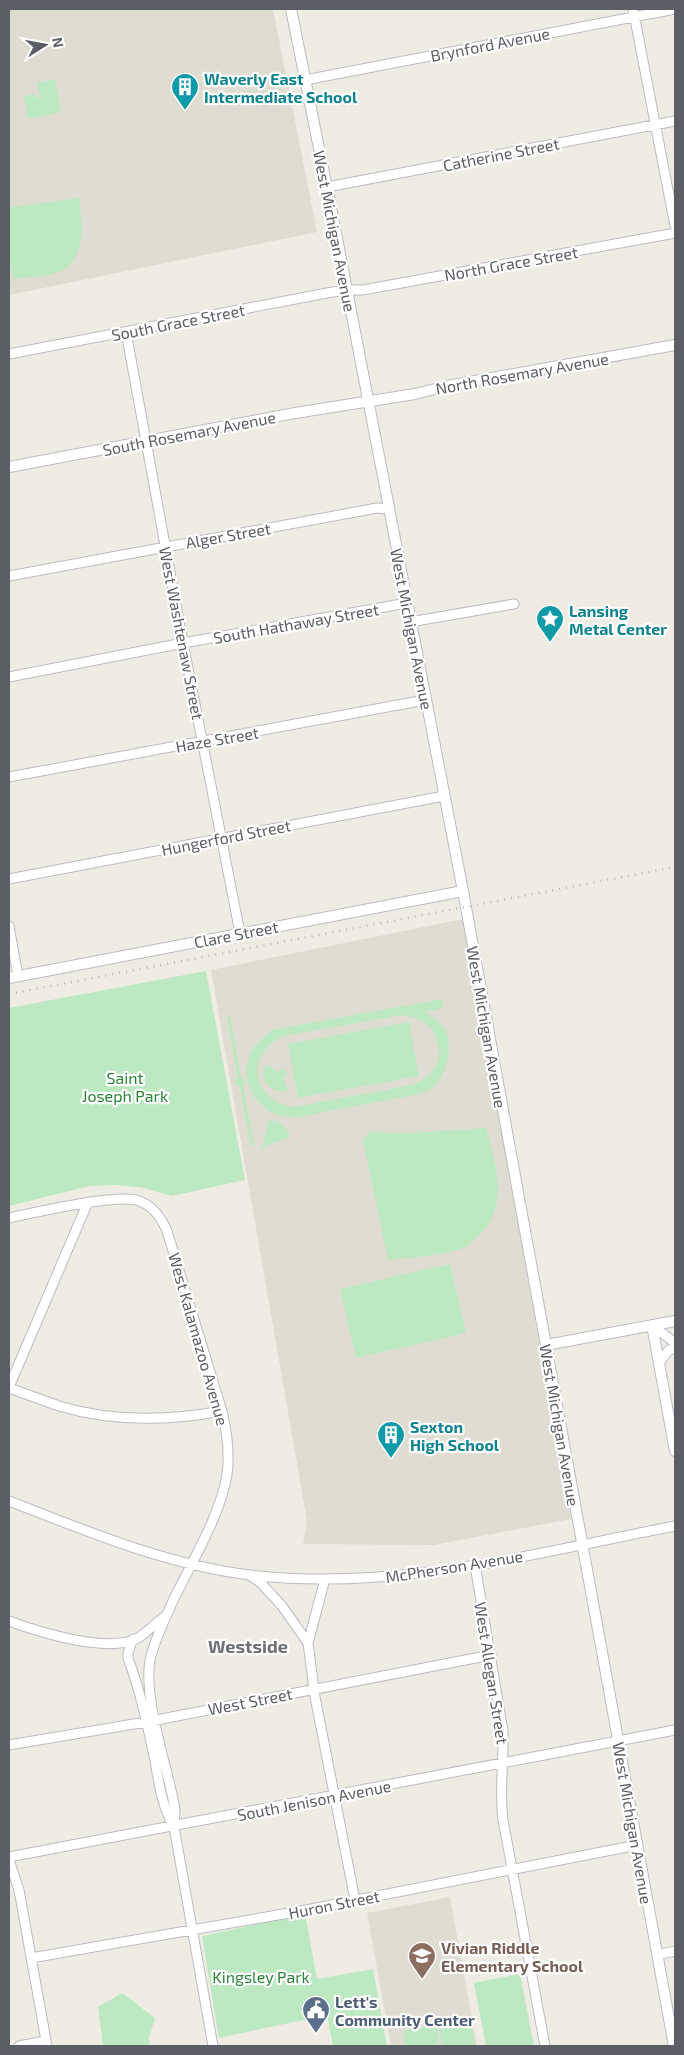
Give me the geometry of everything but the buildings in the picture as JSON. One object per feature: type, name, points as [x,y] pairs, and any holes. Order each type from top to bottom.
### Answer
[{"type":"street","name":"West Michigan Avenue","points":[[291,9],[369,401],[463,891],[674,2046]]},
{"type":"street","name":"Brynford Avenue","points":[[305,80],[634,13],[675,9]]},
{"type":"street","points":[[634,13],[675,226]]},
{"type":"street","name":"Catherine Street","points":[[327,187],[675,121]]},
{"type":"street","name":"North Grace Street","points":[[346,290],[363,290],[675,233]]},
{"type":"street","name":"South Grace Street","points":[[9,354],[346,290]]},
{"type":"street","name":"West Washtenaw Street","points":[[126,332],[183,643],[240,933]]},
{"type":"street","name":"North Rosemary Avenue","points":[[369,401],[675,345]]},
{"type":"street","name":"South Rosemary Avenue","points":[[9,468],[369,401]]},
{"type":"street","name":"Alger Street","points":[[9,576],[378,508],[389,509]]},
{"type":"street","name":"South Hathaway Street","points":[[9,677],[183,643],[407,603]]},
{"type":"street","points":[[410,622],[514,604]]},
{"type":"street","name":"Haze Street","points":[[9,777],[425,700]]},
{"type":"street","name":"Hungerford Street","points":[[9,879],[444,796]]},
{"type":"street","name":"Clare Street","points":[[14,977],[463,891]]},
{"type":"street","points":[[9,926],[14,977]]},
{"type":"street","name":"West Kalamazoo Avenue","points":[[9,1218],[88,1202],[136,1200],[152,1208],[158,1214],[167,1231],[222,1410],[228,1445],[226,1483],[214,1518],[167,1614],[153,1648],[149,1669],[151,1721]]},
{"type":"street","points":[[88,1202],[9,1387],[61,1406],[122,1418],[144,1419],[191,1416],[222,1410]]},
{"type":"street","points":[[546,1345],[675,1321]]},
{"type":"street","points":[[652,1325],[675,1343]]},
{"type":"street","points":[[652,1325],[675,1451]]},
{"type":"street","points":[[659,1363],[669,1350],[675,1348]]},
{"type":"street","name":"McPherson Avenue","points":[[9,1501],[118,1543],[191,1563],[248,1575],[325,1578],[400,1576],[474,1565],[675,1526]]},
{"type":"street","name":"West Allegan Street","points":[[474,1565],[503,1731],[500,1800],[545,2046]]},
{"type":"street","points":[[248,1575],[260,1582],[282,1606],[308,1644]]},
{"type":"street","points":[[325,1578],[308,1644],[314,1688],[355,1900]]},
{"type":"street","points":[[9,1621],[42,1633],[102,1643],[138,1638],[167,1614]]},
{"type":"street","points":[[133,1639],[129,1648],[128,1660],[151,1721],[175,1809],[174,1827],[213,2046]]},
{"type":"street","name":"West Street","points":[[9,1745],[151,1721],[491,1655]]},
{"type":"street","name":"South Jenison Avenue","points":[[9,1859],[675,1730]]},
{"type":"street","name":"Huron Street","points":[[31,1958],[355,1900],[637,1845]]},
{"type":"street","points":[[9,1859],[19,1890],[46,2044],[18,2046]]},
{"type":"street","points":[[657,1955],[675,1951]]},
{"type":"shaded area","points":[[9,9],[273,9],[317,232],[9,295]]},
{"type":"shaded area","points":[[463,919],[571,1519],[434,1545],[303,1544],[307,1521],[211,970]]},
{"type":"shaded area","name":"Vivian Riddle Elementary School","points":[[450,1897],[477,2046],[391,2046],[367,1913]]},
{"type":"green space","points":[[55,79],[61,112],[28,119],[24,96],[35,94],[35,98],[40,97],[37,83]]},
{"type":"green space","points":[[79,198],[82,230],[81,241],[73,260],[66,268],[56,273],[13,279],[9,253],[9,210],[11,207]]},
{"type":"green space","name":"Saint Joseph Park","points":[[206,971],[245,1180],[172,1196],[144,1188],[117,1185],[90,1186],[9,1206],[9,1008]]},
{"type":"green space","points":[[442,999],[443,1008],[426,1012],[440,1023],[446,1031],[449,1053],[445,1068],[438,1082],[424,1092],[305,1116],[283,1116],[268,1110],[256,1099],[247,1077],[247,1062],[252,1050],[272,1030]],"holes":[[[401,1015],[424,1022],[429,1026],[437,1039],[439,1053],[436,1066],[430,1074],[417,1083],[294,1107],[280,1103],[261,1086],[258,1076],[258,1065],[263,1054],[271,1044],[284,1036]]]},
{"type":"green space","points":[[230,1016],[241,1077],[243,1077],[245,1085],[243,1085],[254,1146],[251,1147],[240,1086],[237,1086],[235,1079],[238,1078],[227,1017]]},
{"type":"green space","points":[[409,1022],[419,1076],[298,1098],[288,1044]]},
{"type":"green space","points":[[266,1065],[279,1072],[283,1068],[287,1073],[283,1078],[289,1091],[278,1091],[268,1086],[263,1077]]},
{"type":"green space","points":[[269,1119],[282,1125],[290,1137],[265,1146],[262,1150],[260,1148],[263,1144]]},
{"type":"green space","points":[[486,1128],[498,1185],[494,1212],[488,1225],[471,1243],[463,1248],[435,1255],[388,1260],[363,1141],[370,1132],[411,1133]]},
{"type":"green space","points":[[450,1264],[466,1333],[356,1358],[340,1289]]},
{"type":"green space","name":"Kingsley Park","points":[[305,1914],[317,1979],[373,1969],[387,2046],[333,2046],[327,2015],[219,2038],[202,1936]]},
{"type":"green space","points":[[520,1974],[534,2046],[486,2046],[474,1983]]},
{"type":"green space","points":[[122,1993],[155,2018],[149,2038],[150,2046],[103,2046],[98,2007]]},
{"type":"green space","points":[[470,2017],[475,2046],[442,2046],[438,2023]]},
{"type":"green space","points":[[437,2025],[439,2038],[436,2046],[405,2046],[403,2035],[407,2030]]},
{"type":"railway","points":[[9,994],[675,867]]},
{"type":"place","name":"Waverly East Intermediate School","points":[[185,111]]},
{"type":"place","name":"Lansing Metal Center","points":[[550,643]]},
{"type":"place","name":"Sexton High School","points":[[391,1459]]},
{"type":"place","name":"Vivian Riddle Elementary School","points":[[422,1980]]},
{"type":"place","name":"Lett's Community Center","points":[[316,2034]]},
{"type":"district","name":"Westside","points":[[248,1646]]}]
